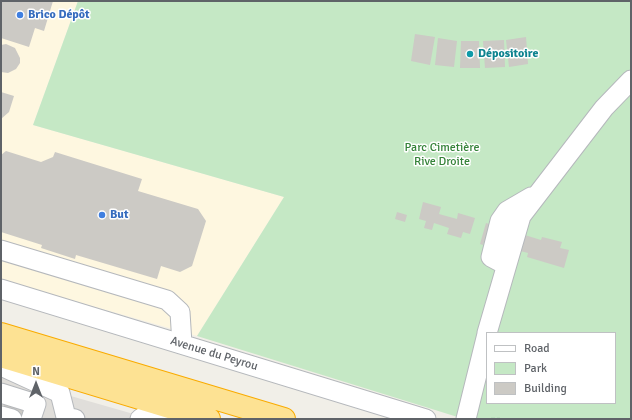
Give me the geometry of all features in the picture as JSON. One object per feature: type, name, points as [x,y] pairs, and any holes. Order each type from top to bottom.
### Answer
[{"type":"highway","points":[[1,334],[284,419]]},
{"type":"highway","points":[[1,356],[208,419]]},
{"type":"street","points":[[487,332],[506,265],[491,257],[500,221],[507,210],[540,192],[604,108],[631,80]]},
{"type":"street","points":[[1,250],[167,300],[180,312],[182,344]]},
{"type":"street","name":"Avenue du Peyrou","points":[[1,289],[426,419]]},
{"type":"street","points":[[466,419],[486,337]]},
{"type":"street","points":[[1,366],[60,393],[66,417],[75,419]]},
{"type":"street","points":[[1,392],[36,404],[31,419]]},
{"type":"street","points":[[140,419],[146,415],[208,419]]},
{"type":"street","points":[[1,416],[12,419]]},
{"type":"path","points":[[491,419],[500,419]]},
{"type":"shaded area","points":[[1,1],[78,1],[33,125],[284,197],[197,336],[1,280]]},
{"type":"shaded area","points":[[1,376],[151,419],[1,419]]},
{"type":"green space","name":"Parc Cimetière Rive Droite","points":[[78,1],[631,1],[631,419],[464,419],[197,336],[284,197],[33,125]]},
{"type":"building","name":"Brico Dépôt","points":[[1,1],[53,1],[44,31],[35,28],[29,47],[1,38]]},
{"type":"building","points":[[415,34],[435,37],[430,65],[411,61]]},
{"type":"building","points":[[526,37],[528,64],[509,67],[506,40]]},
{"type":"building","points":[[438,38],[457,41],[454,67],[435,65]]},
{"type":"building","points":[[504,40],[505,67],[485,68],[483,41]]},
{"type":"building","name":"Dépositoire","points":[[461,41],[479,41],[480,68],[460,68]]},
{"type":"building","points":[[6,44],[15,48],[20,58],[20,63],[16,69],[8,73],[1,72],[1,45]]},
{"type":"building","points":[[1,92],[14,96],[9,112],[1,119]]},
{"type":"building","name":"But","points":[[6,151],[41,162],[53,157],[55,152],[142,179],[138,191],[198,209],[206,221],[192,266],[180,272],[161,266],[157,279],[76,255],[75,259],[41,248],[42,245],[1,232],[1,155]]},
{"type":"building","points":[[423,202],[441,207],[439,214],[457,219],[458,213],[475,218],[470,234],[463,232],[461,238],[447,234],[449,228],[434,223],[432,230],[424,228],[426,221],[419,219]]},
{"type":"building","points":[[397,212],[407,215],[405,222],[395,219]]},
{"type":"building","points":[[486,223],[541,240],[542,237],[562,242],[560,248],[569,250],[564,268],[527,257],[528,253],[484,242],[483,245],[480,244]]},
{"type":"building","points":[[6,399],[40,410],[28,419],[2,411]]},
{"type":"place","name":"Brico Dépôt","points":[[20,15]]},
{"type":"place","name":"Dépositoire","points":[[470,54]]},
{"type":"place","name":"But","points":[[102,215]]}]
